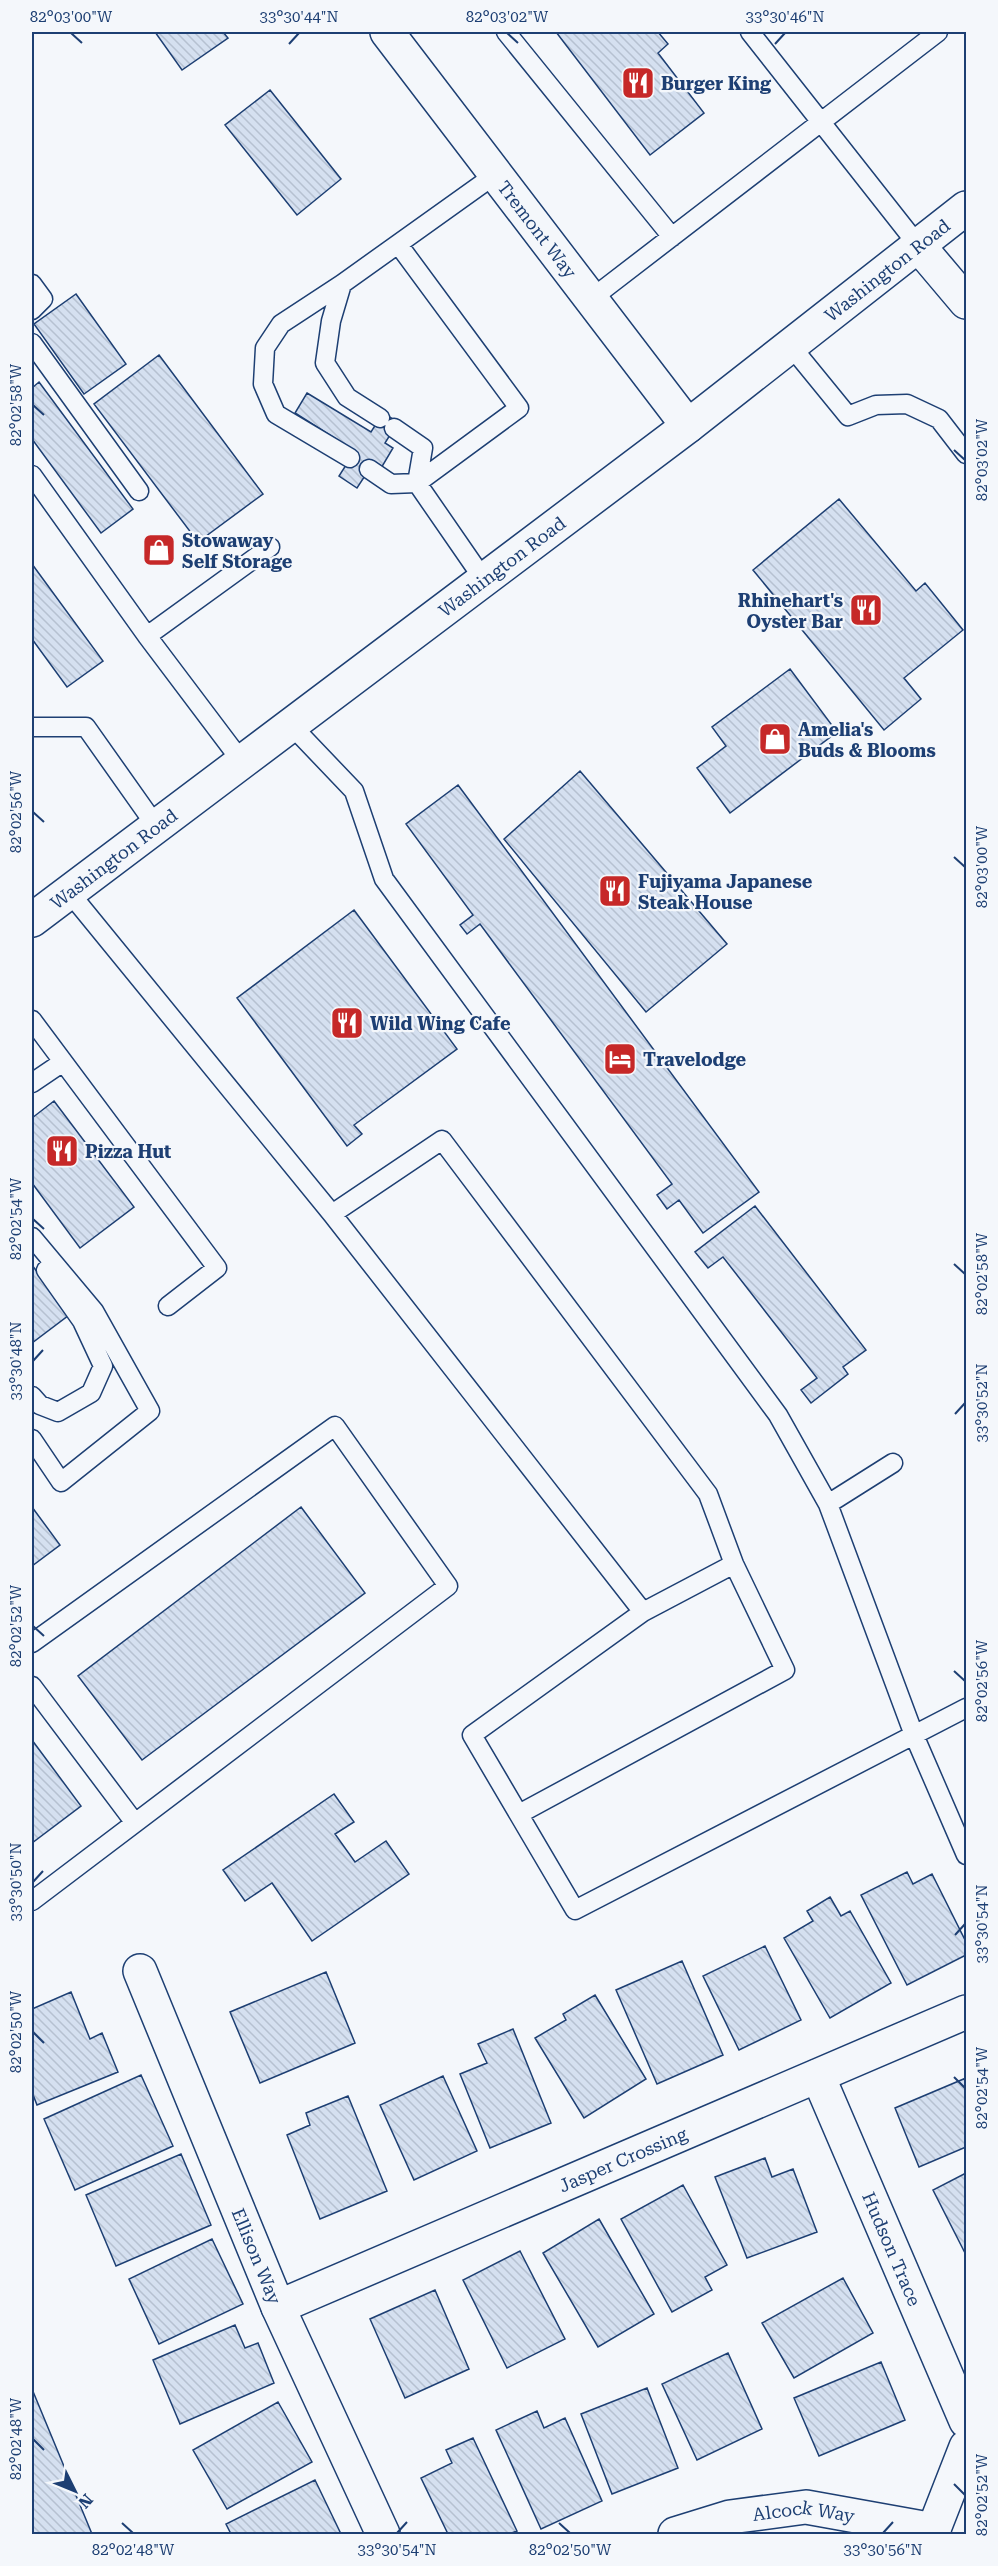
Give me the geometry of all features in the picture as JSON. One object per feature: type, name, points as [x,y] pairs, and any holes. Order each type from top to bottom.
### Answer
[{"type":"street","name":"Tremont Way","points":[[391,33],[495,174],[688,426]]},
{"type":"street","name":"Washington Road","points":[[34,912],[69,892],[688,426],[917,244],[966,208]]},
{"type":"street","points":[[917,244],[966,302]]},
{"type":"street","name":"Ellison Way","points":[[140,1971],[278,2307],[383,2535]]},
{"type":"street","name":"Jasper Crossing","points":[[278,2307],[966,2012]]},
{"type":"street","name":"Hudson Trace","points":[[818,2076],[966,2421]]},
{"type":"street","points":[[933,2532],[966,2447]]},
{"type":"street","name":"Alcock Way","points":[[675,2535],[730,2517],[806,2507],[933,2532]]},
{"type":"lane","points":[[506,32],[672,237]]},
{"type":"lane","points":[[750,32],[917,244]]},
{"type":"lane","points":[[591,299],[938,32]]},
{"type":"lane","points":[[350,458],[276,414],[263,384],[265,348],[281,324],[342,285],[495,174]]},
{"type":"lane","points":[[369,469],[392,484],[417,483],[519,408],[398,244]]},
{"type":"lane","points":[[32,284],[43,299],[32,310]]},
{"type":"lane","points":[[342,285],[331,321],[325,363],[347,397],[423,448],[417,483],[484,579]]},
{"type":"lane","points":[[32,343],[139,491]]},
{"type":"lane","points":[[790,345],[848,416],[876,405],[907,404],[939,419],[966,454]]},
{"type":"lane","points":[[32,475],[147,636],[242,762]]},
{"type":"lane","points":[[147,636],[270,547]]},
{"type":"lane","points":[[291,725],[354,790],[384,879],[778,1415],[828,1504],[914,1735],[966,1855]]},
{"type":"lane","points":[[32,727],[86,727],[156,826]]},
{"type":"lane","points":[[69,892],[332,1214],[643,1612]]},
{"type":"lane","points":[[32,1020],[217,1268],[168,1306]]},
{"type":"lane","points":[[32,1083],[63,1062]]},
{"type":"lane","points":[[332,1214],[442,1140],[708,1494],[734,1564],[785,1670],[519,1814]]},
{"type":"lane","points":[[32,1238],[39,1262],[82,1321],[102,1366],[91,1393],[58,1412],[40,1405],[32,1396]]},
{"type":"lane","points":[[32,1238],[94,1311],[150,1411],[61,1482],[32,1439]]},
{"type":"lane","points":[[32,1643],[335,1426],[448,1586],[32,1901]]},
{"type":"lane","points":[[828,1504],[893,1463]]},
{"type":"lane","points":[[734,1564],[643,1612],[472,1735],[575,1910],[966,1708]]},
{"type":"lane","points":[[32,1686],[135,1823]]},
{"type":"building","points":[[155,32],[223,32],[228,38],[182,70]]},
{"type":"building","name":"Burger King","points":[[556,32],[658,32],[668,44],[658,53],[704,113],[650,155]]},
{"type":"building","points":[[270,90],[341,179],[297,215],[225,125]]},
{"type":"building","points":[[76,294],[126,364],[84,394],[34,324]]},
{"type":"building","points":[[159,355],[263,494],[198,542],[94,404]]},
{"type":"building","points":[[39,382],[133,509],[101,533],[32,439],[32,388]]},
{"type":"building","points":[[307,393],[371,432],[383,413],[398,422],[385,443],[393,448],[380,470],[372,465],[357,488],[339,476],[355,451],[295,413]]},
{"type":"building","name":"Rhinehart's Oyster Bar","points":[[839,499],[916,591],[925,583],[963,630],[904,678],[921,699],[884,730],[753,570]]},
{"type":"building","points":[[32,564],[103,661],[67,687],[32,639]]},
{"type":"building","name":"Amelia's Buds & Blooms","points":[[790,669],[837,732],[730,813],[697,768],[726,746],[712,727]]},
{"type":"building","name":"Fujiyama Japanese Steak House","points":[[580,771],[727,944],[646,1012],[504,839]]},
{"type":"building","name":"Travelodge","points":[[458,785],[759,1192],[703,1233],[679,1200],[667,1209],[657,1195],[672,1184],[480,924],[467,934],[460,925],[473,915],[406,824]]},
{"type":"building","name":"Wild Wing Cafe","points":[[354,910],[457,1049],[354,1125],[362,1134],[347,1146],[237,998]]},
{"type":"building","name":"Pizza Hut","points":[[54,1101],[134,1207],[80,1248],[32,1183],[32,1118]]},
{"type":"building","points":[[755,1206],[866,1350],[843,1367],[848,1374],[811,1403],[801,1390],[817,1378],[723,1257],[708,1268],[695,1252]]},
{"type":"building","points":[[32,1265],[69,1315],[32,1343]]},
{"type":"building","points":[[32,1507],[60,1545],[32,1566]]},
{"type":"building","points":[[301,1507],[365,1593],[142,1760],[78,1676]]},
{"type":"building","points":[[32,1740],[81,1806],[32,1843]]},
{"type":"building","points":[[334,1794],[354,1822],[335,1834],[355,1862],[386,1841],[409,1874],[312,1941],[272,1883],[245,1901],[223,1870]]},
{"type":"building","points":[[907,1872],[913,1884],[932,1874],[966,1942],[966,1955],[907,1985],[861,1895]]},
{"type":"building","points":[[830,1897],[841,1916],[850,1911],[891,1983],[830,2018],[784,1938],[813,1921],[807,1911]]},
{"type":"building","points":[[765,1946],[801,2020],[739,2050],[703,1976]]},
{"type":"building","points":[[682,1961],[723,2055],[657,2084],[616,1990]]},
{"type":"building","points":[[326,1972],[355,2043],[260,2083],[230,2012]]},
{"type":"building","points":[[71,1992],[90,2039],[102,2033],[118,2072],[37,2105],[32,2092],[32,2009]]},
{"type":"building","points":[[595,1995],[646,2079],[584,2118],[535,2038],[566,2020],[563,2014]]},
{"type":"building","points":[[513,2029],[551,2123],[490,2148],[460,2074],[487,2063],[478,2044]]},
{"type":"building","points":[[141,2075],[173,2146],[75,2190],[44,2119]]},
{"type":"building","points":[[443,2076],[477,2151],[414,2180],[380,2105]]},
{"type":"building","points":[[966,2078],[966,2147],[919,2167],[895,2108]]},
{"type":"building","points":[[348,2096],[387,2191],[320,2219],[287,2135],[310,2125],[306,2113]]},
{"type":"building","points":[[181,2154],[211,2225],[116,2266],[86,2195]]},
{"type":"building","points":[[765,2158],[772,2177],[793,2169],[817,2232],[747,2258],[715,2177]]},
{"type":"building","points":[[966,2173],[966,2255],[933,2190]]},
{"type":"building","points":[[683,2185],[727,2265],[705,2277],[712,2290],[672,2312],[621,2219]]},
{"type":"building","points":[[599,2219],[654,2314],[598,2347],[543,2253]]},
{"type":"building","points":[[212,2239],[243,2304],[159,2344],[129,2279]]},
{"type":"building","points":[[520,2251],[565,2339],[507,2368],[463,2280]]},
{"type":"building","points":[[843,2278],[873,2333],[794,2378],[762,2323]]},
{"type":"building","points":[[435,2290],[469,2369],[405,2398],[370,2319]]},
{"type":"building","points":[[235,2325],[245,2348],[258,2343],[274,2383],[180,2424],[153,2360]]},
{"type":"building","points":[[728,2353],[762,2429],[697,2460],[662,2384]]},
{"type":"building","points":[[881,2362],[905,2420],[819,2456],[794,2398]]},
{"type":"building","points":[[647,2388],[678,2468],[612,2494],[581,2414]]},
{"type":"building","points":[[32,2389],[92,2534],[32,2534]]},
{"type":"building","points":[[278,2402],[312,2462],[227,2509],[193,2450]]},
{"type":"building","points":[[537,2411],[544,2428],[565,2418],[602,2501],[541,2529],[496,2430]]},
{"type":"building","points":[[473,2438],[517,2531],[509,2534],[448,2534],[421,2478],[452,2463],[446,2450]]},
{"type":"building","points":[[315,2480],[341,2534],[231,2534],[226,2524]]},
{"type":"place","name":"Burger King","points":[[638,83]]},
{"type":"place","name":"Stowaway Self Storage","points":[[159,550]]},
{"type":"place","name":"Rhinehart's Oyster Bar","points":[[866,610]]},
{"type":"place","name":"Amelia's Buds & Blooms","points":[[775,739]]},
{"type":"place","name":"Fujiyama Japanese Steak House","points":[[615,891]]},
{"type":"place","name":"Wild Wing Cafe","points":[[347,1023]]},
{"type":"place","name":"Travelodge","points":[[620,1059]]},
{"type":"place","name":"Pizza Hut","points":[[62,1151]]}]
